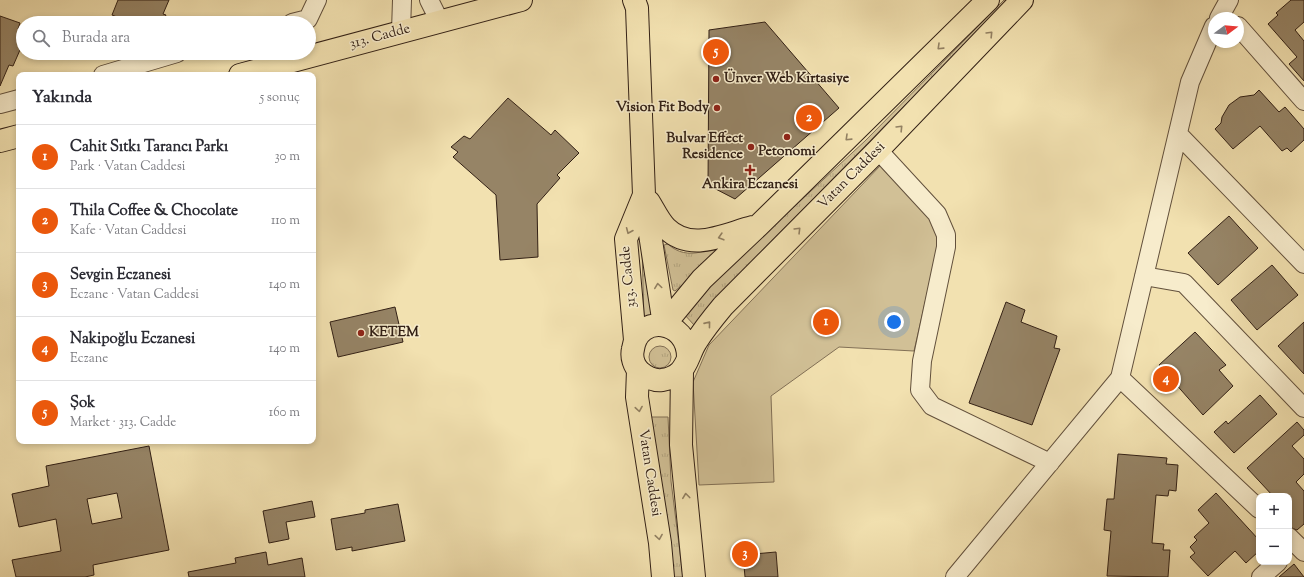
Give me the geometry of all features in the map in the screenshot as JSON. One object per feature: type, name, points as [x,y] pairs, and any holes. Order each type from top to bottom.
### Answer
[{"type":"main road","name":"313. Cadde","points":[[316,54],[440,20],[521,0]]},
{"type":"main road","name":"313. Cadde","points":[[634,0],[637,8],[644,195],[664,325]]},
{"type":"main road","points":[[635,340],[648,327],[664,325],[702,279],[988,0]]},
{"type":"main road","name":"Vatan Caddesi","points":[[638,370],[651,379],[659,381],[668,380],[685,364],[704,329],[723,306],[878,150],[1022,0]]},
{"type":"main road","name":"313. Cadde","points":[[251,72],[295,60]]},
{"type":"main road","points":[[0,141],[16,137]]},
{"type":"main road","name":"313. Cadde","points":[[635,340],[626,239],[644,195]]},
{"type":"main road","points":[[644,195],[666,228],[686,240],[708,240],[758,226]]},
{"type":"main road","name":"Vatan Caddesi","points":[[664,325],[674,328],[684,338],[687,344],[681,445],[694,577]]},
{"type":"main road","name":"Vatan Caddesi","points":[[635,340],[632,353],[638,370],[637,396],[660,543],[663,577]]},
{"type":"street","points":[[309,16],[317,0]]},
{"type":"street","points":[[401,31],[402,0]]},
{"type":"street","points":[[429,0],[440,20]]},
{"type":"street","points":[[1244,33],[1304,101]]},
{"type":"street","points":[[955,577],[1120,378],[1190,82],[1208,40]]},
{"type":"street","points":[[113,72],[153,60]]},
{"type":"street","points":[[0,104],[16,100]]},
{"type":"street","points":[[1178,134],[1304,264]]},
{"type":"street","points":[[878,150],[938,214],[946,235],[946,247],[922,361],[920,390],[932,406],[1050,463]]},
{"type":"street","points":[[1144,276],[1184,283],[1304,408]]},
{"type":"street","points":[[1120,378],[1256,505]]},
{"type":"street","points":[[1260,577],[1274,565]]},
{"type":"green space","points":[[1004,0],[1008,0],[724,290],[695,326],[683,313],[755,243],[866,140]]},
{"type":"green space","points":[[880,166],[930,219],[939,241],[914,351],[839,347],[771,396],[774,482],[699,485],[693,382],[709,345]]},
{"type":"green space","points":[[735,240],[675,291],[673,290],[664,245],[668,244],[676,250],[684,253],[692,253],[709,250]]},
{"type":"green space","points":[[642,250],[659,313],[644,319]]},
{"type":"green space","points":[[656,346],[664,346],[671,353],[671,361],[664,368],[656,368],[649,361],[649,353]]},
{"type":"green space","points":[[649,417],[668,417],[671,481],[683,577],[671,577]]},
{"type":"building","points":[[118,0],[169,0],[163,14],[166,16],[112,15]]},
{"type":"building","points":[[1291,0],[1304,0],[1304,22],[1295,30],[1304,41],[1304,81],[1289,64],[1297,57],[1268,24],[1278,15],[1276,13]]},
{"type":"building","points":[[0,16],[16,22],[16,59],[13,66],[9,65],[0,86]]},
{"type":"building","name":"Bulvar Effect Residence","points":[[765,22],[839,108],[735,199],[708,185],[709,30]]},
{"type":"building","points":[[1259,90],[1279,112],[1285,107],[1304,129],[1304,140],[1291,152],[1287,148],[1282,151],[1260,126],[1233,149],[1215,129],[1221,123],[1222,117],[1229,105],[1240,97],[1254,95]]},
{"type":"building","points":[[508,98],[551,135],[555,130],[579,153],[557,175],[560,178],[537,204],[538,257],[500,260],[496,195],[453,157],[458,152],[451,147],[464,136],[470,139]]},
{"type":"building","points":[[1229,216],[1258,248],[1218,285],[1188,253]]},
{"type":"building","points":[[1272,265],[1298,295],[1257,330],[1231,300]]},
{"type":"building","points":[[1006,302],[1025,310],[1021,322],[1057,336],[1054,348],[1060,349],[1032,425],[969,403]]},
{"type":"building","name":"KETEM","points":[[395,307],[403,342],[338,357],[330,322]]},
{"type":"building","points":[[1304,322],[1304,374],[1278,346]]},
{"type":"building","points":[[1195,332],[1226,365],[1219,370],[1233,386],[1203,415],[1159,365]]},
{"type":"building","points":[[1260,395],[1277,414],[1234,453],[1214,432],[1226,421],[1228,424]]},
{"type":"building","points":[[1297,422],[1304,430],[1304,435],[1292,446],[1304,459],[1304,474],[1296,482],[1304,491],[1304,524],[1297,530],[1292,528],[1292,493],[1270,493],[1247,468]]},
{"type":"building","points":[[149,446],[169,550],[93,565],[94,575],[85,577],[16,577],[12,560],[61,551],[56,519],[19,527],[12,494],[49,486],[46,466]],"holes":[[[117,493],[122,518],[92,524],[87,499]]]},
{"type":"building","points":[[1118,454],[1167,458],[1166,464],[1178,465],[1176,491],[1169,490],[1168,496],[1156,495],[1152,543],[1164,544],[1163,550],[1170,550],[1168,577],[1107,576],[1111,531],[1104,530],[1107,499],[1114,499]]},
{"type":"building","points":[[1216,493],[1256,537],[1256,554],[1246,563],[1235,551],[1208,576],[1190,557],[1195,553],[1190,547],[1197,540],[1194,537],[1209,523],[1198,510]]},
{"type":"building","points":[[312,501],[315,517],[286,522],[289,539],[269,543],[263,511]]},
{"type":"building","points":[[398,504],[405,541],[352,551],[352,547],[336,550],[331,519],[365,513],[365,510]]},
{"type":"building","points":[[266,552],[268,565],[302,558],[305,577],[189,577],[188,572],[236,563],[235,558]]},
{"type":"building","points":[[776,552],[778,577],[745,577],[743,555]]},
{"type":"building","points":[[1294,564],[1304,577],[1279,577]]},
{"type":"place","name":"Şok","points":[[716,52]]},
{"type":"place","name":"Ünver Web Kırtasiye","points":[[716,79]]},
{"type":"place","name":"Vision Fit Body","points":[[717,108]]},
{"type":"place","name":"Thila Coffee & Chocolate","points":[[809,118]]},
{"type":"place","name":"Petonomi","points":[[787,137]]},
{"type":"place","name":"Bulvar Effect Residence","points":[[751,147]]},
{"type":"place","name":"Ankira Eczanesi","points":[[750,170]]},
{"type":"place","name":"Cahit Sıtkı Tarancı Parkı","points":[[826,322]]},
{"type":"place","name":"KETEM","points":[[361,333]]},
{"type":"place","name":"Nakipoğlu Eczanesi","points":[[1166,379]]},
{"type":"place","name":"Sevgin Eczanesi","points":[[745,554]]}]
